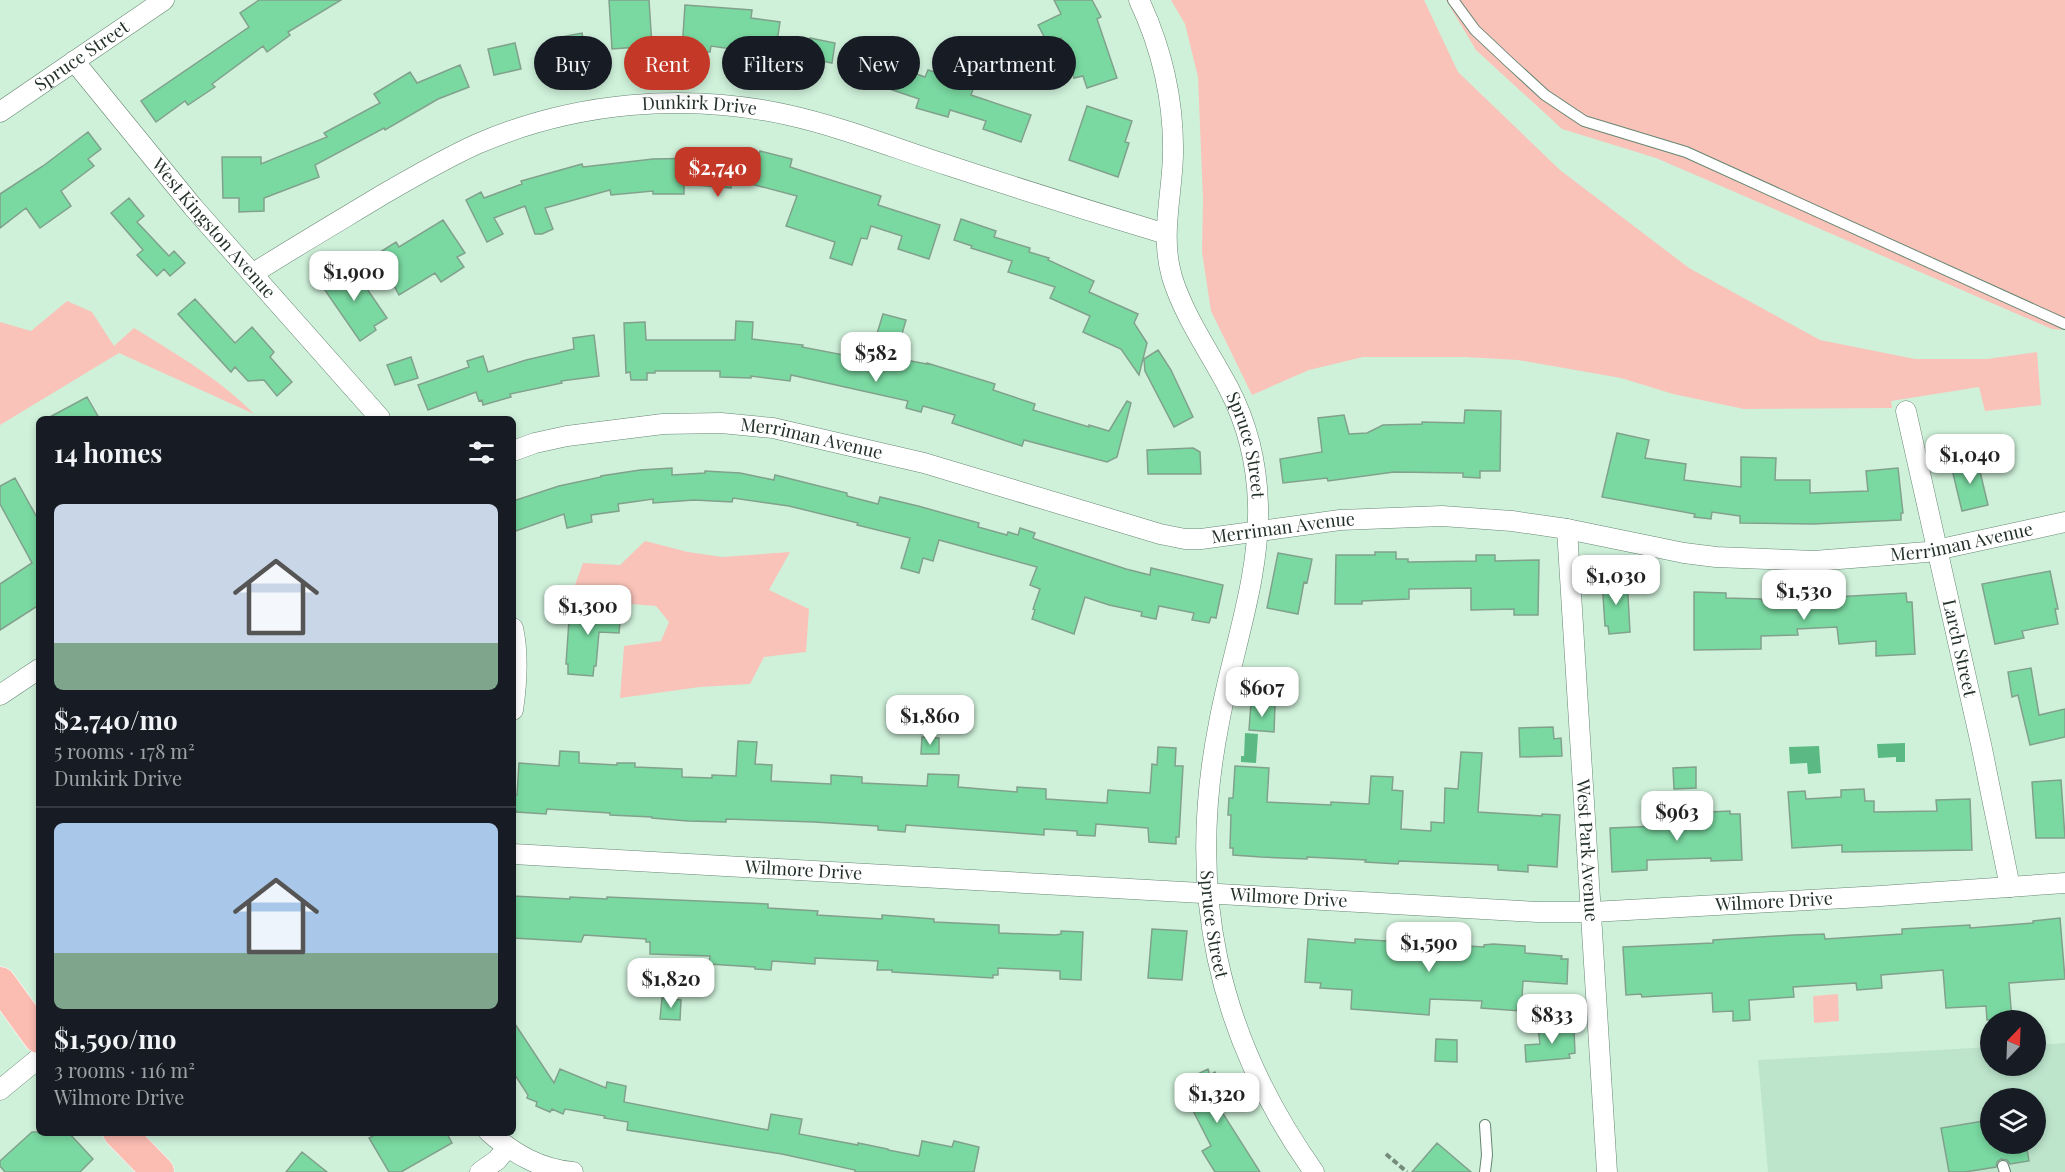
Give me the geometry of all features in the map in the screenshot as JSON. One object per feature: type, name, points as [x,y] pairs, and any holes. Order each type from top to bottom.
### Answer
[{"type":"main road","points":[[0,984],[36,1033]]},
{"type":"main road","points":[[123,1136],[159,1172]]},
{"type":"street","name":"Spruce Street","points":[[0,112],[164,0]]},
{"type":"street","name":"Spruce Street","points":[[1139,0],[1152,29],[1163,63],[1171,108],[1173,153],[1166,234],[1172,276],[1183,305],[1230,390],[1245,427],[1257,484],[1258,531],[1253,569],[1218,723],[1209,786],[1206,817],[1207,894],[1211,925],[1223,986],[1242,1041],[1262,1087],[1293,1142],[1314,1172]]},
{"type":"street","name":"West Kingston Avenue","points":[[74,62],[193,207],[378,416]]},
{"type":"street","name":"Dunkirk Drive","points":[[252,274],[435,164],[477,144],[530,125],[578,112],[633,104],[739,106],[790,115],[1166,234]]},
{"type":"street","name":"Larch Street","points":[[1906,411],[1981,744],[2010,887]]},
{"type":"street","name":"Merriman Avenue","points":[[516,450],[567,436],[663,424],[721,423],[773,428],[850,445],[971,477],[1160,534],[1185,539],[1201,539],[1356,519],[1442,516],[1512,521],[1567,529],[1683,553],[1749,560],[1814,561],[1908,555],[2065,522]]},
{"type":"street","name":"West Park Avenue","points":[[1567,529],[1607,1172]]},
{"type":"street","points":[[516,639],[516,683]]},
{"type":"street","points":[[0,694],[36,671]]},
{"type":"street","name":"Wilmore Drive","points":[[516,854],[1537,912],[1592,912],[2065,883]]},
{"type":"street","points":[[0,1090],[36,1060]]},
{"type":"street","points":[[494,1136],[507,1148],[536,1163],[573,1172]]},
{"type":"street","points":[[480,1172],[497,1160],[507,1148]]},
{"type":"lane","points":[[1452,0],[1475,30],[1545,95],[1584,121],[1686,152],[2065,324]]},
{"type":"lane","points":[[1485,1125],[1487,1155],[1485,1172]]},
{"type":"path","points":[[1386,1154],[1407,1172]]},
{"type":"shaded area","points":[[1171,0],[1424,0],[1458,72],[1560,170],[1689,268],[1820,340],[1915,359],[1987,359],[2037,352],[2041,405],[1985,411],[1979,387],[1891,401],[1892,408],[1744,409],[1673,394],[1621,378],[1518,360],[1464,357],[1363,357],[1309,370],[1252,395],[1211,311],[1202,252],[1203,200],[1198,77],[1185,24]]},
{"type":"shaded area","points":[[1446,0],[2065,0],[2065,330],[2052,329],[1656,158],[1562,129],[1476,50]]},
{"type":"shaded area","points":[[67,301],[92,312],[114,346],[134,328],[212,378],[254,414],[119,353],[0,425],[0,322],[31,331]]},
{"type":"shaded area","points":[[645,541],[688,552],[722,557],[790,552],[769,590],[809,609],[806,652],[764,657],[750,684],[700,687],[620,698],[624,646],[661,641],[669,622],[656,606],[592,601],[575,585],[583,563],[620,565]]},
{"type":"shaded area","points":[[1245,733],[1258,734],[1256,763],[1241,762],[1241,756],[1244,756]]},
{"type":"shaded area","points":[[1905,743],[1905,762],[1896,762],[1896,757],[1878,758],[1877,744]]},
{"type":"shaded area","points":[[1819,746],[1821,773],[1808,774],[1807,763],[1790,764],[1789,747]]},
{"type":"shaded area","points":[[1838,994],[1839,1021],[1814,1023],[1813,996]]},
{"type":"shaded area","points":[[2065,1043],[2065,1172],[1768,1172],[1758,1060],[1980,1048],[1980,1076],[2046,1076],[2046,1044]]},
{"type":"building","points":[[259,0],[341,0],[288,32],[290,35],[267,52],[263,46],[212,84],[215,87],[188,105],[185,101],[156,122],[141,101],[249,27],[240,13]]},
{"type":"building","points":[[609,0],[649,0],[651,36],[624,36],[624,48],[612,49]]},
{"type":"building","points":[[1054,0],[1092,0],[1101,17],[1097,19],[1117,78],[1087,88],[1083,76],[1076,78],[1076,36],[1044,36],[1038,25],[1061,14]]},
{"type":"building","points":[[685,5],[752,10],[751,18],[780,22],[778,36],[722,36],[722,48],[711,46],[710,52],[710,36],[683,36]]},
{"type":"building","points":[[582,33],[583,36],[566,36]]},
{"type":"building","points":[[825,41],[835,43],[832,63],[825,62]]},
{"type":"building","points":[[515,43],[521,69],[494,75],[488,49]]},
{"type":"building","points":[[460,65],[469,87],[438,99],[385,130],[384,128],[315,165],[319,177],[264,198],[264,211],[239,212],[239,198],[223,198],[222,157],[261,157],[261,164],[327,137],[324,133],[380,103],[374,94],[410,72],[417,83]]},
{"type":"building","points":[[928,70],[932,71],[932,90],[973,90],[971,95],[1031,115],[1021,142],[983,129],[986,121],[950,110],[948,117],[916,108],[919,99],[892,90],[920,90],[920,75],[925,77]]},
{"type":"building","points":[[1087,106],[1132,121],[1125,142],[1129,143],[1118,177],[1069,160]]},
{"type":"building","points":[[88,132],[101,149],[88,159],[94,166],[61,191],[71,206],[40,228],[26,208],[0,228],[0,194],[43,166]]},
{"type":"building","points":[[760,151],[792,159],[790,167],[881,196],[878,205],[940,225],[929,259],[898,249],[902,236],[871,226],[867,239],[861,238],[852,265],[830,258],[835,242],[786,226],[797,196],[732,179],[731,188],[684,184],[684,194],[653,194],[653,191],[611,195],[610,190],[545,208],[553,229],[542,234],[535,234],[525,206],[494,218],[503,234],[487,242],[466,200],[481,192],[484,198],[522,184],[521,181],[582,164],[583,167],[653,159],[705,158],[706,155],[758,159]]},
{"type":"building","points":[[129,198],[144,216],[137,222],[169,256],[174,251],[185,263],[170,276],[164,269],[157,276],[137,255],[143,250],[111,213]]},
{"type":"building","points":[[961,219],[996,231],[994,237],[1030,248],[1029,252],[1049,258],[1048,260],[1094,281],[1089,292],[1138,314],[1134,323],[1147,343],[1139,375],[1121,349],[1083,332],[1090,316],[1050,298],[1055,287],[1008,272],[1012,261],[954,240]]},
{"type":"building","points":[[443,220],[465,253],[457,257],[464,267],[441,282],[435,273],[399,295],[377,254],[396,242],[399,247]]},
{"type":"building","points":[[350,264],[387,318],[374,326],[376,330],[360,341],[320,283]]},
{"type":"building","points":[[195,299],[235,343],[252,327],[274,352],[270,357],[292,382],[277,396],[264,380],[248,381],[235,367],[231,372],[178,314]]},
{"type":"building","points":[[883,314],[906,320],[895,358],[927,363],[995,384],[993,390],[1035,404],[1033,410],[1109,431],[1127,401],[1131,403],[1117,457],[1107,462],[1024,440],[1022,446],[952,423],[955,415],[923,406],[921,412],[906,408],[908,401],[791,375],[790,381],[751,376],[751,378],[720,377],[720,371],[655,371],[655,373],[647,373],[647,380],[631,380],[630,372],[626,373],[624,323],[645,322],[646,340],[735,340],[736,321],[753,322],[752,339],[803,345],[802,347],[869,360]]},
{"type":"building","points":[[594,335],[599,376],[561,381],[562,383],[510,394],[511,397],[483,405],[476,392],[428,410],[418,385],[469,367],[467,361],[483,356],[488,372],[574,349],[573,338]]},
{"type":"building","points":[[1158,350],[1171,370],[1193,417],[1174,427],[1145,371],[1144,359]]},
{"type":"building","points":[[411,357],[418,378],[395,385],[387,365]]},
{"type":"building","points":[[87,397],[98,416],[52,416]]},
{"type":"building","points":[[1465,410],[1501,411],[1500,471],[1480,471],[1480,478],[1463,477],[1463,473],[1394,472],[1328,481],[1327,478],[1283,483],[1280,459],[1322,452],[1318,418],[1344,415],[1349,434],[1367,433],[1383,425],[1422,424],[1422,422],[1464,423]]},
{"type":"building","points":[[1617,433],[1649,440],[1645,458],[1686,464],[1684,480],[1741,487],[1741,457],[1776,458],[1775,480],[1810,480],[1810,493],[1868,491],[1866,471],[1898,468],[1903,513],[1901,513],[1901,520],[1813,524],[1740,523],[1740,516],[1712,512],[1711,519],[1694,517],[1695,514],[1602,497]]},
{"type":"building","points":[[1193,448],[1200,452],[1201,474],[1148,474],[1147,450]]},
{"type":"building","points":[[1977,459],[1988,505],[1962,511],[1951,465]]},
{"type":"building","points":[[672,468],[672,475],[705,473],[705,471],[740,473],[774,480],[775,475],[847,493],[847,496],[878,504],[880,497],[918,506],[979,523],[978,527],[1007,535],[1008,532],[1018,535],[1020,528],[1035,533],[1033,538],[1035,539],[1126,569],[1150,575],[1151,568],[1223,585],[1216,618],[1211,617],[1209,623],[1192,620],[1194,613],[1159,606],[1156,619],[1141,616],[1142,612],[1085,597],[1074,634],[1032,619],[1040,589],[1030,585],[1037,567],[939,540],[933,561],[923,558],[919,573],[901,568],[910,538],[789,506],[733,498],[732,502],[694,500],[653,503],[653,499],[618,504],[619,511],[591,515],[592,522],[567,528],[564,514],[516,531],[516,500],[559,486],[640,470]]},
{"type":"building","points":[[15,478],[36,516],[36,607],[0,630],[0,584],[32,563],[0,504],[0,486]]},
{"type":"building","points":[[1375,552],[1396,552],[1396,559],[1408,559],[1408,562],[1476,561],[1476,555],[1495,555],[1495,561],[1539,560],[1538,615],[1514,615],[1514,609],[1471,610],[1471,588],[1409,589],[1409,599],[1362,601],[1362,604],[1335,604],[1336,555],[1375,555]]},
{"type":"building","points":[[1278,553],[1312,559],[1307,583],[1304,582],[1298,614],[1267,608]]},
{"type":"building","points":[[2050,571],[2058,609],[2055,609],[2058,624],[2022,631],[2024,638],[1995,644],[1982,584]]},
{"type":"building","points":[[1627,578],[1630,632],[1609,634],[1608,626],[1605,626],[1602,580]]},
{"type":"building","points":[[1694,592],[1726,593],[1726,598],[1762,599],[1762,601],[1906,593],[1907,602],[1912,602],[1915,654],[1876,656],[1876,641],[1839,644],[1837,627],[1797,629],[1798,635],[1761,636],[1761,649],[1694,650]]},
{"type":"building","points":[[570,605],[621,609],[619,633],[599,632],[593,676],[568,674],[568,664],[566,664]]},
{"type":"building","points":[[2031,668],[2039,715],[2065,709],[2065,737],[2030,745],[2018,695],[2012,697],[2008,672]]},
{"type":"building","points":[[1251,703],[1275,705],[1274,732],[1249,730]]},
{"type":"building","points":[[1553,727],[1554,739],[1561,738],[1562,756],[1520,757],[1519,728]]},
{"type":"building","points":[[922,737],[939,738],[939,754],[921,754]]},
{"type":"building","points":[[738,741],[757,742],[755,764],[772,765],[771,781],[831,784],[831,775],[862,777],[862,783],[927,786],[928,774],[959,775],[958,787],[1017,792],[1017,787],[1046,789],[1046,799],[1107,803],[1108,790],[1150,793],[1152,764],[1157,765],[1158,747],[1176,748],[1175,766],[1183,766],[1179,837],[1176,837],[1176,844],[1149,842],[1148,828],[1096,824],[1095,836],[1077,835],[1077,831],[1044,829],[1044,835],[906,825],[905,832],[878,830],[878,826],[814,822],[726,819],[726,822],[688,821],[547,809],[546,814],[516,812],[519,763],[559,766],[560,751],[579,752],[579,763],[617,765],[617,763],[635,763],[635,767],[682,769],[682,777],[736,776]]},
{"type":"building","points":[[1461,752],[1482,753],[1478,812],[1560,815],[1557,867],[1528,865],[1528,872],[1498,870],[1498,865],[1399,861],[1398,864],[1365,862],[1366,860],[1233,855],[1233,848],[1230,848],[1231,815],[1228,815],[1229,798],[1233,798],[1235,766],[1269,768],[1267,802],[1369,804],[1371,776],[1393,777],[1392,790],[1403,791],[1401,829],[1431,831],[1431,822],[1444,823],[1445,788],[1458,789]]},
{"type":"building","points":[[1696,767],[1696,788],[1674,789],[1673,768]]},
{"type":"building","points":[[2061,780],[2065,838],[2036,838],[2032,782]]},
{"type":"building","points":[[1864,789],[1865,801],[1874,801],[1874,812],[1937,811],[1936,800],[1970,799],[1972,850],[1842,852],[1842,845],[1792,848],[1788,792],[1805,791],[1806,799],[1841,797],[1841,790]]},
{"type":"building","points":[[1730,811],[1730,814],[1740,814],[1742,860],[1711,861],[1711,858],[1647,860],[1647,870],[1612,872],[1610,828],[1660,826],[1659,823],[1710,822],[1709,812]]},
{"type":"building","points":[[516,896],[570,899],[570,897],[607,899],[607,897],[768,904],[768,908],[818,911],[817,915],[882,919],[882,915],[934,919],[934,922],[999,925],[999,933],[1056,935],[1061,934],[1061,931],[1083,932],[1081,980],[1060,979],[1060,971],[998,968],[998,975],[993,975],[993,978],[892,972],[892,970],[877,970],[878,961],[815,958],[815,964],[772,961],[771,970],[755,969],[755,967],[709,964],[710,956],[650,954],[650,942],[646,942],[646,939],[584,935],[581,942],[516,938]]},
{"type":"building","points":[[2060,918],[2065,979],[2009,983],[2011,1010],[1986,1010],[1986,1006],[1946,1008],[1943,970],[1881,975],[1882,988],[1857,990],[1856,983],[1793,987],[1794,997],[1749,1000],[1750,1020],[1733,1021],[1733,1011],[1713,1012],[1712,993],[1642,997],[1641,994],[1626,995],[1623,947],[1713,943],[1713,940],[1793,935],[1824,934],[1825,939],[1902,934],[1902,929],[1970,925],[1970,928],[2033,923],[2033,921]]},
{"type":"building","points":[[1152,929],[1187,931],[1182,980],[1148,978]]},
{"type":"building","points":[[1308,939],[1355,943],[1355,939],[1484,947],[1484,945],[1493,944],[1525,946],[1525,953],[1562,956],[1561,959],[1568,959],[1567,984],[1523,981],[1521,1011],[1481,1008],[1482,1001],[1430,999],[1429,1015],[1351,1009],[1352,990],[1320,988],[1321,983],[1305,982]]},
{"type":"building","points":[[662,998],[681,1000],[680,1020],[660,1019]]},
{"type":"building","points":[[1568,1025],[1568,1031],[1574,1030],[1575,1053],[1569,1054],[1570,1058],[1526,1062],[1525,1045],[1540,1044],[1538,1028]]},
{"type":"building","points":[[516,1026],[554,1083],[560,1069],[606,1088],[607,1082],[626,1086],[624,1102],[768,1130],[771,1114],[802,1119],[799,1134],[919,1156],[922,1141],[952,1147],[954,1141],[979,1147],[974,1172],[855,1172],[855,1170],[782,1154],[627,1130],[628,1122],[604,1118],[605,1116],[565,1109],[563,1114],[552,1109],[550,1112],[536,1106],[537,1102],[527,1098],[528,1095],[516,1077]]},
{"type":"building","points":[[1436,1039],[1457,1040],[1457,1062],[1435,1061]]},
{"type":"building","points":[[1208,1069],[1210,1075],[1215,1072],[1229,1099],[1225,1101],[1228,1106],[1220,1109],[1260,1172],[1215,1172],[1202,1151],[1211,1146],[1179,1083]]},
{"type":"building","points":[[1980,1122],[1980,1154],[2028,1154],[2029,1161],[2010,1164],[2007,1160],[2001,1159],[1997,1162],[1996,1167],[1949,1172],[1941,1128]]},
{"type":"building","points":[[32,1132],[36,1132],[36,1136],[72,1136],[93,1159],[80,1172],[5,1172],[0,1166],[0,1161]]},
{"type":"building","points":[[373,1136],[448,1136],[452,1143],[401,1172],[389,1172],[369,1138]]},
{"type":"building","points":[[1437,1143],[1471,1172],[1412,1172]]},
{"type":"building","points":[[302,1152],[327,1172],[286,1172]]}]
